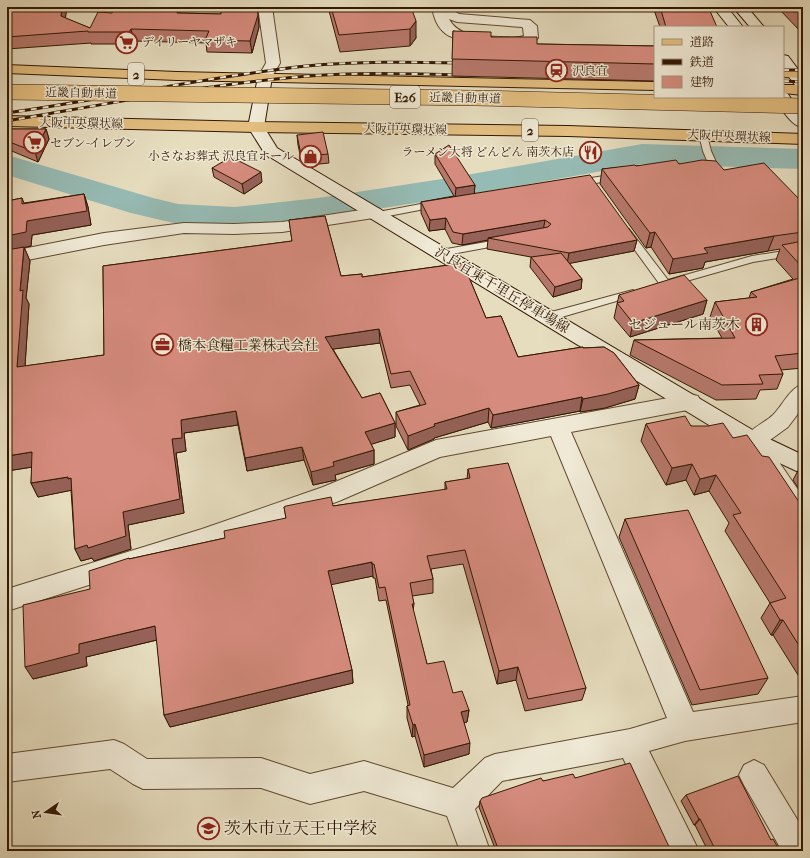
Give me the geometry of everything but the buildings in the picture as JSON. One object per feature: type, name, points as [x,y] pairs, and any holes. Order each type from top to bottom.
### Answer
[{"type":"main road","name":"2","points":[[286,78],[406,69],[452,68]]},
{"type":"main road","name":"2","points":[[7,69],[177,76],[265,77],[576,86],[654,86]]},
{"type":"main road","points":[[784,89],[803,90]]},
{"type":"main road","name":"近畿自動車道","points":[[7,92],[476,98],[803,106]]},
{"type":"main road","name":"近畿自動車道","points":[[7,106],[477,112],[803,121]]},
{"type":"main road","name":"大阪中央環状線","points":[[7,121],[256,127],[568,131],[705,143],[803,138]]},
{"type":"street","points":[[256,127],[265,77],[273,63],[265,7]]},
{"type":"street","points":[[439,7],[449,15],[457,18],[525,23],[530,26],[531,38],[521,41],[486,40],[473,39],[459,35],[443,24],[440,18],[439,7]]},
{"type":"street","points":[[720,7],[735,26]]},
{"type":"street","points":[[740,7],[756,26]]},
{"type":"street","points":[[784,60],[803,86]]},
{"type":"street","points":[[784,98],[792,113],[803,121]]},
{"type":"street","name":"沢良宜東千里丘停車場線","points":[[256,127],[271,151],[753,441],[803,465]]},
{"type":"street","points":[[7,258],[104,239],[184,228],[234,230],[282,227],[346,218],[373,212]]},
{"type":"street","points":[[803,392],[793,418],[753,441],[803,516]]},
{"type":"street","points":[[7,600],[202,539],[309,501],[436,449],[690,402]]},
{"type":"street","points":[[558,426],[685,727]]},
{"type":"street","points":[[458,804],[495,768],[630,743],[685,727],[803,709]]},
{"type":"street","points":[[630,743],[684,851]]},
{"type":"street","points":[[7,768],[114,754],[143,774],[261,773],[310,789],[364,776],[458,804]]},
{"type":"street","points":[[754,775],[799,851]]},
{"type":"street","points":[[458,804],[475,851]]},
{"type":"lane","points":[[705,143],[714,170]]},
{"type":"lane","points":[[568,184],[593,184],[629,175]]},
{"type":"lane","points":[[373,212],[447,203]]},
{"type":"lane","points":[[618,220],[661,285],[752,259],[803,251]]},
{"type":"lane","points":[[441,253],[514,240]]},
{"type":"lane","points":[[548,317],[643,290]]},
{"type":"waterway","points":[[7,165],[143,206],[178,214],[235,217],[318,208],[455,187],[642,154],[803,159]]},
{"type":"railway","points":[[7,113],[231,76],[306,66],[404,62],[463,63]]},
{"type":"railway","points":[[784,70],[803,70]]},
{"type":"railway","points":[[7,121],[158,95],[233,84],[309,76],[347,74],[463,75]]},
{"type":"railway","points":[[784,81],[803,82]]},
{"type":"place","name":"デイリーヤマザキ","points":[[127,42]]},
{"type":"place","name":"沢良宜","points":[[557,71]]},
{"type":"place","name":"セブン-イレブン","points":[[35,143]]},
{"type":"place","name":"ラーメン大将 どんどん 南茨木店","points":[[590,152]]},
{"type":"place","name":"小さなお葬式 沢良宜ホール","points":[[310,156]]},
{"type":"place","name":"セジュール南茨木","points":[[756,324]]},
{"type":"place","name":"橋本食糧工業株式会社","points":[[162,345]]},
{"type":"place","name":"茨木市立天王中学校","points":[[208,828]]}]
